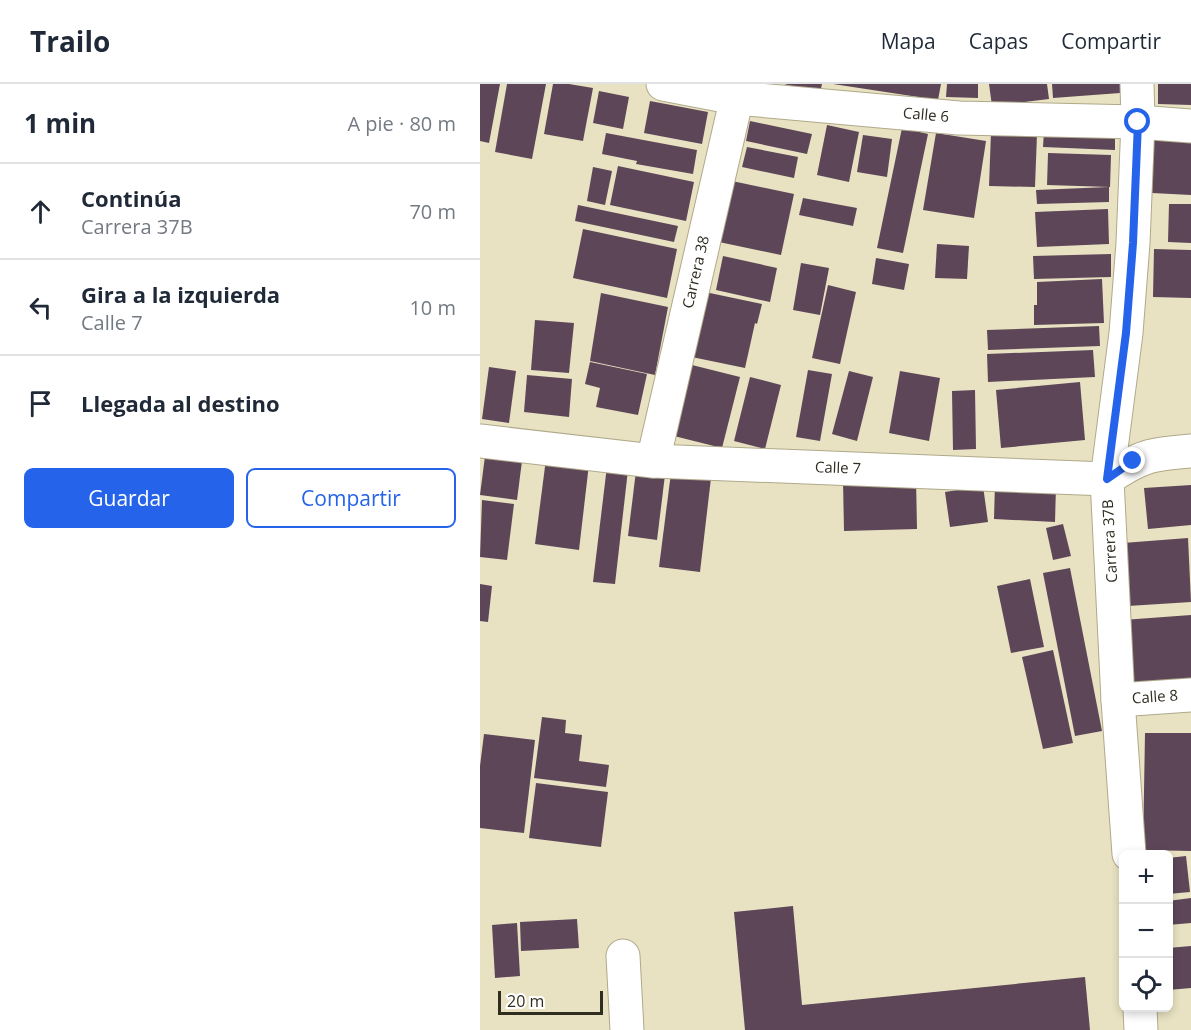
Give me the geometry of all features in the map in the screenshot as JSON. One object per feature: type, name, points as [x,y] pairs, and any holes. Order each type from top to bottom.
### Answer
[{"type":"street","name":"Calle 6","points":[[663,84],[959,118],[1138,122],[1191,126]]},
{"type":"street","name":"Carrera 37B","points":[[1129,850],[1118,700],[1107,479],[1126,333],[1133,243],[1138,122],[1137,84]]},
{"type":"street","name":"Carrera 38","points":[[652,461],[738,91]]},
{"type":"street","name":"Calle 7","points":[[480,441],[652,461],[1107,479]]},
{"type":"street","points":[[1107,479],[1133,461],[1159,453],[1191,451]]},
{"type":"street","name":"Calle 8","points":[[1118,700],[1191,695]]},
{"type":"street","points":[[622,956],[627,1030]]},
{"type":"street","points":[[1140,1012],[1142,1030]]},
{"type":"building","points":[[480,84],[500,84],[489,143],[480,141]]},
{"type":"building","points":[[507,84],[546,84],[532,159],[495,152]]},
{"type":"building","points":[[553,84],[593,88],[583,141],[544,134]]},
{"type":"building","points":[[784,84],[822,84],[820,93]]},
{"type":"building","points":[[833,84],[941,84],[938,100]]},
{"type":"building","points":[[947,84],[978,84],[978,98],[946,97]]},
{"type":"building","points":[[989,84],[1047,84],[1049,99],[992,106]]},
{"type":"building","points":[[1052,84],[1120,84],[1120,93],[1053,98]]},
{"type":"building","points":[[1158,84],[1191,84],[1191,105],[1158,104]]},
{"type":"building","points":[[599,91],[629,97],[623,129],[593,123]]},
{"type":"building","points":[[650,101],[708,112],[702,144],[644,133]]},
{"type":"building","points":[[750,121],[812,134],[807,154],[746,141]]},
{"type":"building","points":[[827,125],[859,132],[849,182],[817,175]]},
{"type":"building","points":[[902,128],[928,134],[903,253],[877,248]]},
{"type":"building","points":[[1044,130],[1115,132],[1115,150],[1043,147]]},
{"type":"building","points":[[991,132],[1037,134],[1035,187],[989,186]]},
{"type":"building","points":[[606,133],[697,150],[693,174],[636,164],[637,161],[602,154]]},
{"type":"building","points":[[936,133],[986,141],[974,218],[923,210]]},
{"type":"building","points":[[863,135],[892,139],[887,177],[857,172]]},
{"type":"building","points":[[1154,135],[1191,136],[1191,195],[1152,193]]},
{"type":"building","points":[[747,147],[798,157],[794,178],[742,167]]},
{"type":"building","points":[[1048,153],[1111,155],[1110,187],[1047,185]]},
{"type":"building","points":[[618,166],[694,182],[686,221],[610,205]]},
{"type":"building","points":[[593,167],[612,171],[605,205],[587,201]]},
{"type":"building","points":[[732,181],[794,194],[781,255],[719,242]]},
{"type":"building","points":[[1109,187],[1109,202],[1037,204],[1036,190]]},
{"type":"building","points":[[803,198],[857,208],[853,226],[799,215]]},
{"type":"building","points":[[1169,204],[1191,204],[1191,243],[1168,242]]},
{"type":"building","points":[[578,205],[678,226],[674,242],[575,221]]},
{"type":"building","points":[[1108,209],[1109,244],[1037,247],[1035,212]]},
{"type":"building","points":[[583,229],[677,249],[667,298],[573,278]]},
{"type":"building","points":[[937,244],[969,246],[967,279],[935,278]]},
{"type":"building","points":[[1154,249],[1191,250],[1191,298],[1153,297]]},
{"type":"building","points":[[1111,254],[1111,277],[1034,279],[1033,256]]},
{"type":"building","points":[[723,256],[777,268],[770,302],[716,290]]},
{"type":"building","points":[[876,258],[909,264],[904,290],[872,284]]},
{"type":"building","points":[[801,263],[829,268],[820,315],[793,310]]},
{"type":"building","points":[[1102,279],[1104,323],[1034,325],[1037,282]]},
{"type":"building","points":[[828,285],[856,292],[840,364],[812,358]]},
{"type":"building","points":[[705,292],[762,304],[757,324],[755,323],[745,368],[687,356]]},
{"type":"building","points":[[601,293],[668,307],[655,375],[590,361]]},
{"type":"building","points":[[535,320],[574,323],[569,373],[531,370]]},
{"type":"building","points":[[1099,326],[1100,346],[988,350],[987,330]]},
{"type":"building","points":[[1093,350],[1095,377],[988,382],[987,354]]},
{"type":"building","points":[[590,362],[647,374],[638,415],[596,407],[600,388],[585,384]]},
{"type":"building","points":[[688,364],[740,377],[722,448],[670,435]]},
{"type":"building","points":[[489,367],[516,371],[509,423],[482,419]]},
{"type":"building","points":[[808,370],[832,374],[820,441],[796,437]]},
{"type":"building","points":[[849,371],[873,377],[857,441],[832,434]]},
{"type":"building","points":[[900,371],[940,378],[929,441],[889,433]]},
{"type":"building","points":[[527,375],[572,379],[569,417],[524,412]]},
{"type":"building","points":[[750,377],[781,385],[765,449],[734,441]]},
{"type":"building","points":[[1080,382],[1085,440],[1001,448],[996,390]]},
{"type":"building","points":[[975,390],[976,449],[953,450],[952,391]]},
{"type":"building","points":[[485,456],[522,461],[517,500],[480,495]]},
{"type":"building","points":[[608,458],[629,461],[615,584],[593,582]]},
{"type":"building","points":[[546,459],[589,464],[579,550],[535,544]]},
{"type":"building","points":[[636,471],[665,475],[657,540],[628,536]]},
{"type":"building","points":[[671,473],[711,478],[700,572],[659,567]]},
{"type":"building","points":[[916,478],[917,529],[844,531],[843,480]]},
{"type":"building","points":[[995,483],[1056,486],[1055,522],[994,519]]},
{"type":"building","points":[[1191,485],[1191,525],[1148,529],[1144,488]]},
{"type":"building","points":[[983,486],[988,522],[950,527],[945,492]]},
{"type":"building","points":[[482,500],[514,504],[507,560],[480,557]]},
{"type":"building","points":[[1063,524],[1071,556],[1053,560],[1046,528]]},
{"type":"building","points":[[1188,538],[1191,602],[1128,606],[1123,543]]},
{"type":"building","points":[[1070,568],[1102,731],[1075,736],[1043,573]]},
{"type":"building","points":[[1030,579],[1044,647],[1011,653],[997,586]]},
{"type":"building","points":[[480,584],[492,586],[488,622],[480,621]]},
{"type":"building","points":[[1191,615],[1191,688],[1128,693],[1123,620]]},
{"type":"building","points":[[1053,650],[1073,743],[1043,749],[1022,657]]},
{"type":"building","points":[[542,717],[566,720],[565,733],[582,735],[579,761],[609,765],[606,787],[534,778]]},
{"type":"building","points":[[1145,733],[1191,733],[1191,851],[1143,850]]},
{"type":"building","points":[[484,734],[535,740],[524,833],[480,828],[480,766]]},
{"type":"building","points":[[536,783],[608,792],[601,847],[529,838]]},
{"type":"building","points":[[1186,856],[1190,892],[1173,894],[1173,857]]},
{"type":"building","points":[[1191,898],[1191,923],[1173,925],[1173,900]]},
{"type":"building","points":[[793,906],[802,1005],[1085,977],[1090,1030],[745,1030],[734,912]]},
{"type":"building","points":[[577,919],[579,948],[521,951],[520,922]]},
{"type":"building","points":[[517,923],[520,976],[495,978],[492,925]]},
{"type":"building","points":[[1191,946],[1191,988],[1173,990],[1173,948]]},
{"type":"route","points":[[1133,461],[1107,479],[1126,333],[1133,243],[1138,122]]}]
